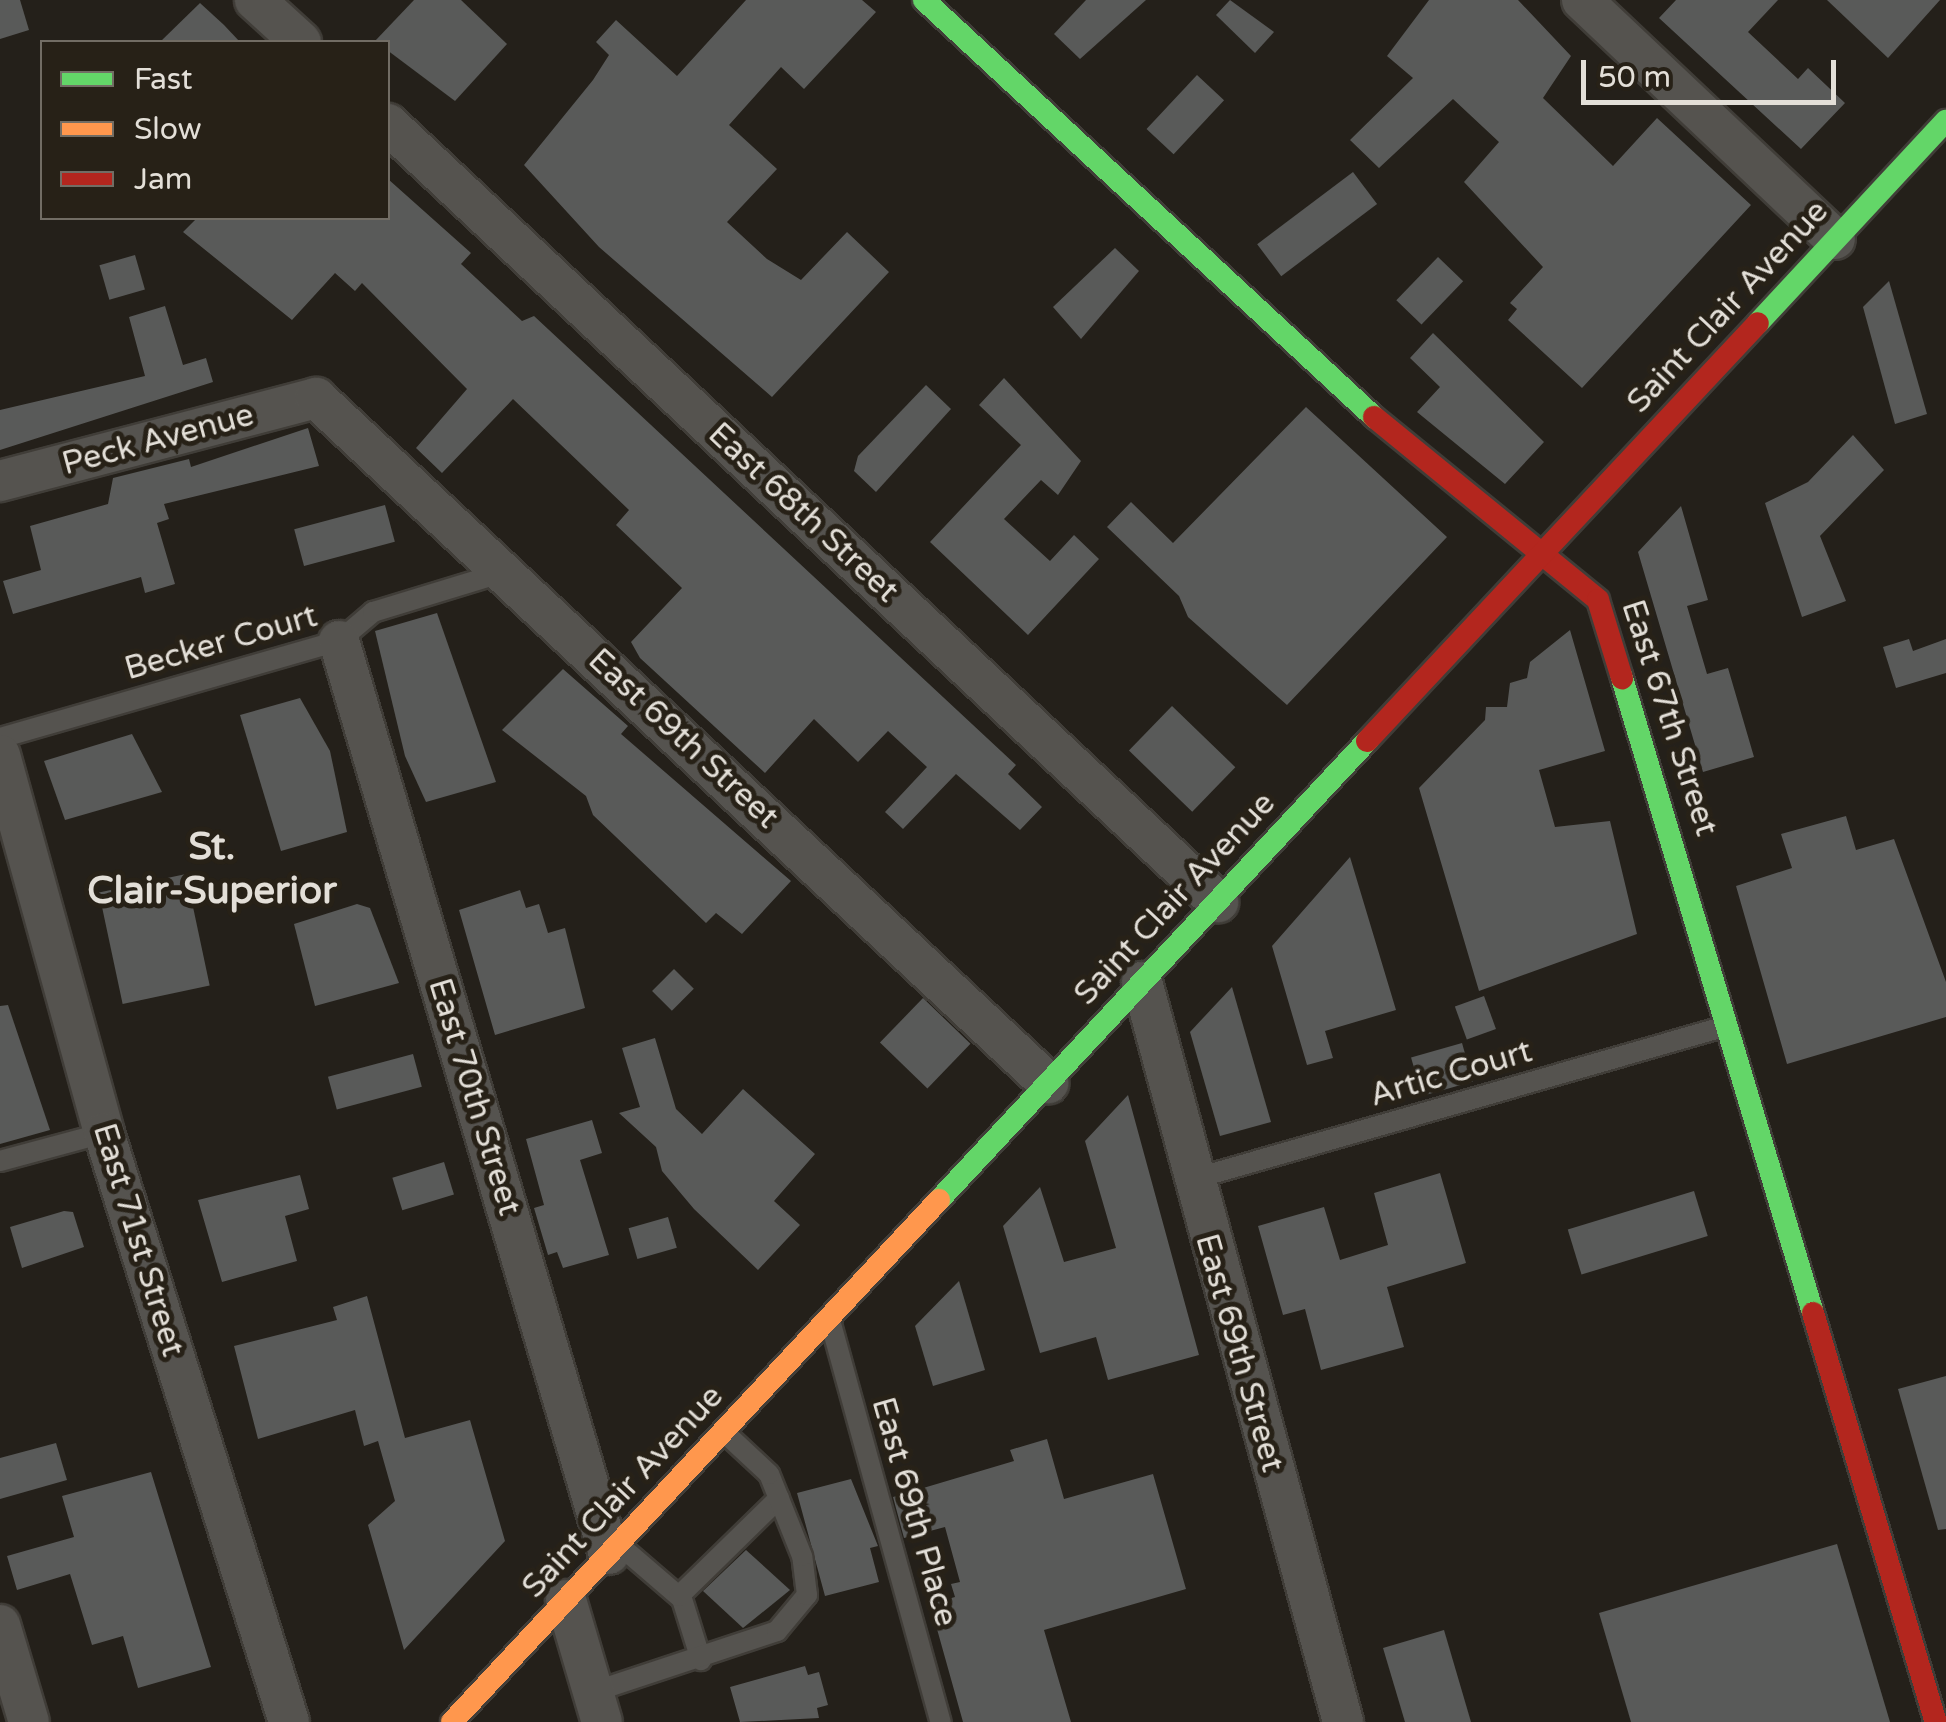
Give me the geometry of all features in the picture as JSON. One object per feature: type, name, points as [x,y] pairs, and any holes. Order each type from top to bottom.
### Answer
[{"type":"main road","name":"East 67th Street","points":[[924,0],[1315,369],[1484,514],[1547,550],[1598,600],[1936,1722]]},
{"type":"main road","name":"Saint Clair Avenue","points":[[452,1722],[1946,121]]},
{"type":"street","points":[[255,0],[298,40]]},
{"type":"street","points":[[1582,0],[1836,239]]},
{"type":"street","name":"East 68th Street","points":[[390,126],[1218,902]]},
{"type":"street","name":"Peck Avenue","points":[[0,482],[316,398]]},
{"type":"street","name":"East 69th Street","points":[[316,398],[506,571],[1048,1084]]},
{"type":"street","name":"East 70th Street","points":[[339,640],[614,1549]]},
{"type":"street","name":"East 71st Street","points":[[0,755],[104,1133],[289,1722]]},
{"type":"street","name":"East 69th Street","points":[[1142,982],[1190,1180],[1344,1722]]},
{"type":"street","points":[[566,1600],[598,1707]]},
{"type":"street","points":[[0,1624],[29,1722]]},
{"type":"lane","name":"Becker Court","points":[[0,738],[339,640],[373,612],[506,571]]},
{"type":"lane","name":"Artic Court","points":[[1190,1180],[1729,1025]]},
{"type":"lane","points":[[0,1161],[104,1133]]},
{"type":"lane","name":"East 69th Place","points":[[830,1318],[941,1722]]},
{"type":"lane","points":[[598,1707],[777,1630],[807,1595],[769,1474],[723,1432]]},
{"type":"lane","points":[[679,1596],[779,1498]]},
{"type":"lane","points":[[614,1549],[679,1596],[702,1660]]},
{"type":"building","points":[[0,0],[20,0],[29,30],[0,39]]},
{"type":"building","points":[[414,0],[461,0],[507,44],[455,101],[390,52],[390,40],[376,40]]},
{"type":"building","points":[[746,0],[862,0],[876,12],[804,89],[781,67],[729,125],[777,169],[727,222],[767,259],[801,280],[847,232],[889,272],[772,397],[599,247],[524,165],[609,55],[596,42],[616,20],[677,76]]},
{"type":"building","points":[[1086,0],[1146,0],[1080,59],[1054,34]]},
{"type":"building","points":[[1230,0],[1274,32],[1255,53],[1216,15]]},
{"type":"building","points":[[1429,0],[1518,0],[1571,56],[1543,98],[1613,166],[1657,118],[1751,205],[1582,388],[1508,320],[1517,309],[1510,303],[1543,267],[1464,182],[1499,142],[1453,99],[1379,168],[1350,140],[1413,78],[1387,56]]},
{"type":"building","points":[[1676,0],[1778,0],[1748,32],[1798,79],[1808,68],[1845,103],[1801,149],[1659,18]]},
{"type":"building","points":[[1827,0],[1940,0],[1888,58]]},
{"type":"building","points":[[200,3],[238,40],[162,40]]},
{"type":"building","points":[[1197,75],[1224,100],[1174,154],[1147,129]]},
{"type":"building","points":[[1353,172],[1377,204],[1281,276],[1257,244]]},
{"type":"building","points":[[390,181],[471,253],[461,264],[522,321],[534,316],[1016,765],[1008,774],[1042,807],[1020,830],[956,774],[903,829],[885,812],[927,767],[888,731],[858,762],[814,719],[765,773],[640,658],[631,642],[682,588],[616,525],[629,510],[513,399],[442,473],[416,448],[467,389],[362,283],[355,291],[335,273],[292,320],[183,232],[195,220],[390,220]]},
{"type":"building","points":[[1115,248],[1139,271],[1081,339],[1053,307]]},
{"type":"building","points":[[135,255],[145,290],[109,300],[99,265]]},
{"type":"building","points":[[1438,257],[1463,281],[1421,324],[1396,300]]},
{"type":"building","points":[[1889,281],[1927,414],[1895,424],[1863,307]]},
{"type":"building","points":[[165,306],[183,365],[206,358],[213,382],[0,450],[0,410],[145,376],[129,317]]},
{"type":"building","points":[[1433,333],[1544,442],[1505,484],[1417,412],[1440,387],[1410,358]]},
{"type":"building","points":[[1004,378],[1081,461],[1058,495],[1041,480],[1004,519],[1050,561],[1074,535],[1099,559],[1028,635],[930,542],[1021,445],[979,405]]},
{"type":"building","points":[[926,385],[951,409],[876,492],[854,471],[858,456]]},
{"type":"building","points":[[1306,407],[1447,537],[1287,705],[1188,617],[1179,596],[1107,527],[1131,502],[1173,543]]},
{"type":"building","points":[[308,428],[319,466],[164,504],[169,519],[157,523],[175,584],[145,593],[141,577],[13,614],[3,581],[41,570],[30,526],[108,504],[113,478],[189,459],[191,467]]},
{"type":"building","points":[[1853,435],[1884,470],[1820,536],[1846,601],[1802,617],[1765,503],[1808,482]]},
{"type":"building","points":[[385,505],[395,542],[304,566],[294,529]]},
{"type":"building","points":[[1681,506],[1708,600],[1687,606],[1707,674],[1728,668],[1754,757],[1703,772],[1638,552]]},
{"type":"building","points":[[437,613],[496,782],[426,802],[405,756],[375,631]]},
{"type":"building","points":[[1570,630],[1605,751],[1539,770],[1555,827],[1610,821],[1637,934],[1479,991],[1419,788],[1485,720],[1486,707],[1507,707],[1510,683],[1527,678],[1530,662]]},
{"type":"building","points":[[1909,639],[1913,651],[1946,639],[1946,673],[1896,688],[1883,647]]},
{"type":"building","points":[[563,669],[628,726],[621,734],[791,881],[742,934],[716,913],[706,923],[593,815],[586,796],[502,730]]},
{"type":"building","points":[[300,698],[330,751],[347,832],[281,851],[240,715]]},
{"type":"building","points":[[1172,706],[1235,767],[1192,812],[1129,751]]},
{"type":"building","points":[[132,734],[162,792],[65,820],[44,761]]},
{"type":"building","points":[[1846,816],[1856,850],[1894,839],[1946,982],[1946,1017],[1787,1064],[1736,886],[1792,868],[1781,834]]},
{"type":"building","points":[[1350,857],[1396,1010],[1325,1031],[1333,1058],[1307,1065],[1272,946]]},
{"type":"building","points":[[186,874],[210,986],[123,1004],[99,893]]},
{"type":"building","points":[[520,890],[526,908],[539,904],[548,933],[565,928],[585,1008],[495,1035],[459,910]]},
{"type":"building","points":[[357,904],[370,908],[399,983],[315,1006],[294,924]]},
{"type":"building","points":[[674,969],[694,989],[672,1011],[652,991]]},
{"type":"building","points":[[1232,987],[1271,1122],[1220,1136],[1190,1032]]},
{"type":"building","points":[[1484,996],[1496,1029],[1467,1039],[1455,1007]]},
{"type":"building","points":[[923,998],[970,1044],[927,1088],[880,1043]]},
{"type":"building","points":[[8,1005],[50,1130],[0,1144],[0,1006]]},
{"type":"building","points":[[655,1038],[676,1109],[702,1134],[743,1089],[815,1154],[774,1201],[800,1225],[758,1270],[694,1209],[662,1171],[656,1147],[619,1113],[640,1107],[622,1048]]},
{"type":"building","points":[[1462,1043],[1473,1081],[1422,1096],[1411,1058]]},
{"type":"building","points":[[413,1054],[422,1087],[337,1110],[328,1077]]},
{"type":"building","points":[[1128,1095],[1199,1355],[1108,1380],[1096,1337],[1040,1353],[1003,1226],[1040,1187],[1064,1262],[1116,1248],[1085,1141]]},
{"type":"building","points":[[592,1120],[602,1153],[580,1160],[609,1255],[563,1268],[557,1252],[548,1255],[534,1208],[544,1205],[526,1139]]},
{"type":"building","points":[[444,1162],[454,1195],[402,1210],[392,1178]]},
{"type":"building","points":[[1440,1173],[1466,1263],[1387,1287],[1404,1347],[1321,1370],[1305,1309],[1283,1315],[1258,1226],[1324,1207],[1340,1260],[1388,1245],[1374,1193]]},
{"type":"building","points":[[300,1175],[309,1209],[285,1216],[297,1261],[222,1282],[198,1200]]},
{"type":"building","points":[[1694,1191],[1708,1236],[1582,1275],[1568,1230]]},
{"type":"building","points":[[64,1211],[73,1212],[84,1247],[22,1268],[10,1227]]},
{"type":"building","points":[[668,1217],[677,1248],[637,1259],[629,1228]]},
{"type":"building","points":[[959,1281],[985,1370],[933,1386],[915,1326]]},
{"type":"building","points":[[367,1296],[405,1438],[470,1420],[505,1541],[404,1650],[368,1525],[395,1501],[378,1441],[364,1446],[355,1410],[258,1439],[234,1346],[337,1320],[333,1307]]},
{"type":"building","points":[[1946,1376],[1946,1529],[1938,1530],[1898,1389]]},
{"type":"building","points":[[1047,1439],[1064,1499],[1153,1474],[1186,1589],[1044,1630],[1071,1722],[963,1722],[930,1604],[955,1597],[951,1584],[960,1582],[945,1527],[904,1538],[893,1497],[1014,1461],[1010,1450]]},
{"type":"building","points":[[56,1443],[67,1480],[0,1499],[0,1458]]},
{"type":"building","points":[[151,1472],[211,1667],[138,1688],[123,1636],[92,1645],[70,1574],[17,1590],[7,1556],[74,1537],[62,1496]]},
{"type":"building","points":[[851,1479],[878,1546],[870,1548],[879,1582],[825,1596],[797,1493]]},
{"type":"building","points":[[1837,1544],[1890,1722],[1631,1722],[1599,1613]]},
{"type":"building","points":[[746,1550],[790,1590],[743,1628],[703,1591]]},
{"type":"building","points":[[1444,1630],[1471,1722],[1405,1722],[1383,1648]]},
{"type":"building","points":[[805,1666],[808,1675],[819,1672],[828,1705],[817,1708],[819,1718],[740,1722],[730,1687]]},
{"type":"traffic: fast","points":[[924,0],[1374,417]]},
{"type":"traffic: fast","points":[[1758,323],[1946,121]]},
{"type":"traffic: fast","points":[[1622,678],[1813,1313]]},
{"type":"traffic: fast","points":[[939,1200],[1367,741]]},
{"type":"traffic: slow","points":[[452,1722],[939,1200]]},
{"type":"traffic: jam","points":[[1367,741],[1758,323]]},
{"type":"traffic: jam","points":[[1374,417],[1598,600],[1622,678]]},
{"type":"traffic: jam","points":[[1813,1313],[1936,1722]]},
{"type":"district","name":"St. Clair-Superior","points":[[212,870]]}]
